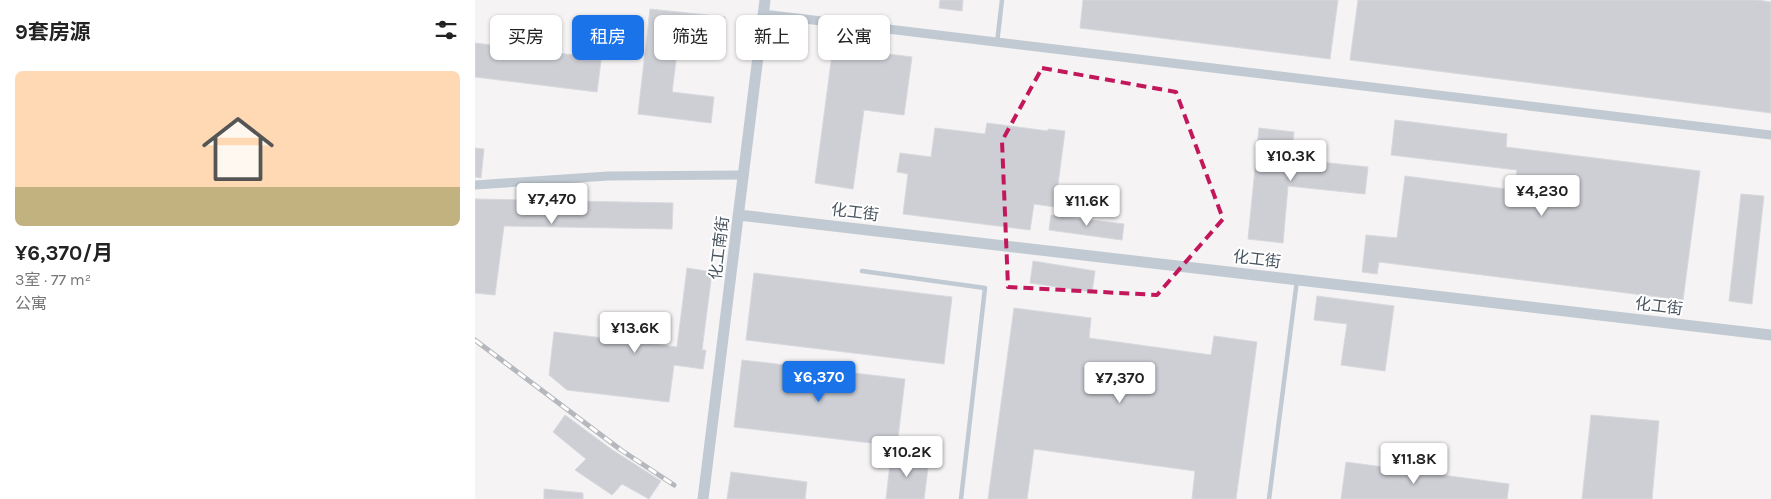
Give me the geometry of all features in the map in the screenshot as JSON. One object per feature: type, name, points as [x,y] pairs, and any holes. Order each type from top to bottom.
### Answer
[{"type":"street","name":"化工南街","points":[[703,499],[765,0]]},
{"type":"street","points":[[763,14],[1771,135]]},
{"type":"street","points":[[475,185],[608,176],[744,175]]},
{"type":"street","name":"化工街","points":[[739,214],[1771,335]]},
{"type":"lane","points":[[997,42],[1002,0]]},
{"type":"lane","points":[[862,271],[985,288],[961,499]]},
{"type":"lane","points":[[1269,499],[1297,280]]},
{"type":"highlighted area","points":[[1042,68],[1176,92],[1223,219],[1157,295],[1008,287],[1002,141]]},
{"type":"building","points":[[940,0],[963,0],[962,11],[939,8]]},
{"type":"building","points":[[1083,0],[1338,0],[1330,59],[1080,28]]},
{"type":"building","points":[[1358,0],[1757,0],[1771,2],[1771,113],[1350,60]]},
{"type":"building","points":[[650,9],[706,15],[654,15],[654,60],[676,60],[672,92],[714,97],[711,123],[638,114]]},
{"type":"building","points":[[475,43],[490,45],[490,60],[562,60],[562,54],[572,55],[572,60],[601,60],[597,92],[475,77]]},
{"type":"building","points":[[890,54],[912,57],[904,115],[864,110],[853,189],[815,183],[831,60],[890,60]]},
{"type":"building","points":[[1395,120],[1507,134],[1506,147],[1700,171],[1683,300],[1379,262],[1377,274],[1362,272],[1366,235],[1397,238],[1405,176],[1514,190],[1517,170],[1391,155]]},
{"type":"building","points":[[987,123],[1048,131],[1048,129],[1065,131],[1055,207],[1034,204],[1030,230],[903,214],[908,174],[897,172],[900,153],[931,157],[935,128],[985,134]]},
{"type":"building","points":[[1259,128],[1294,132],[1291,159],[1368,167],[1365,194],[1288,186],[1283,243],[1248,239]]},
{"type":"building","points":[[475,148],[484,149],[481,178],[475,177]]},
{"type":"building","points":[[1741,194],[1764,196],[1752,304],[1729,301]]},
{"type":"building","points":[[475,199],[673,203],[672,229],[504,226],[495,295],[475,293]]},
{"type":"building","points":[[1051,215],[1124,224],[1122,240],[1049,230]]},
{"type":"building","points":[[1033,261],[1095,271],[1092,292],[1030,283]]},
{"type":"building","points":[[687,268],[712,272],[702,350],[706,350],[703,369],[674,365],[669,402],[567,390],[549,375],[554,332],[677,347]]},
{"type":"building","points":[[754,273],[952,297],[944,364],[746,340]]},
{"type":"building","points":[[1317,296],[1394,306],[1385,371],[1341,365],[1347,324],[1314,320]]},
{"type":"building","points":[[1014,308],[1091,318],[1089,338],[1211,355],[1214,336],[1257,342],[1236,499],[1192,499],[1195,471],[1034,449],[1027,499],[988,499]]},
{"type":"building","points":[[742,360],[905,379],[897,446],[734,427]]},
{"type":"building","points":[[565,415],[611,449],[661,481],[649,499],[622,484],[612,495],[575,470],[586,459],[553,432]]},
{"type":"building","points":[[1591,415],[1659,421],[1652,499],[1582,499]]},
{"type":"building","points":[[891,455],[929,460],[924,499],[886,499]]},
{"type":"building","points":[[1346,462],[1509,484],[1507,499],[1341,499]]},
{"type":"building","points":[[731,472],[807,482],[805,499],[727,499]]},
{"type":"building","points":[[544,489],[583,493],[583,499],[544,499]]},
{"type":"railway","points":[[475,340],[621,450],[674,485]]}]
